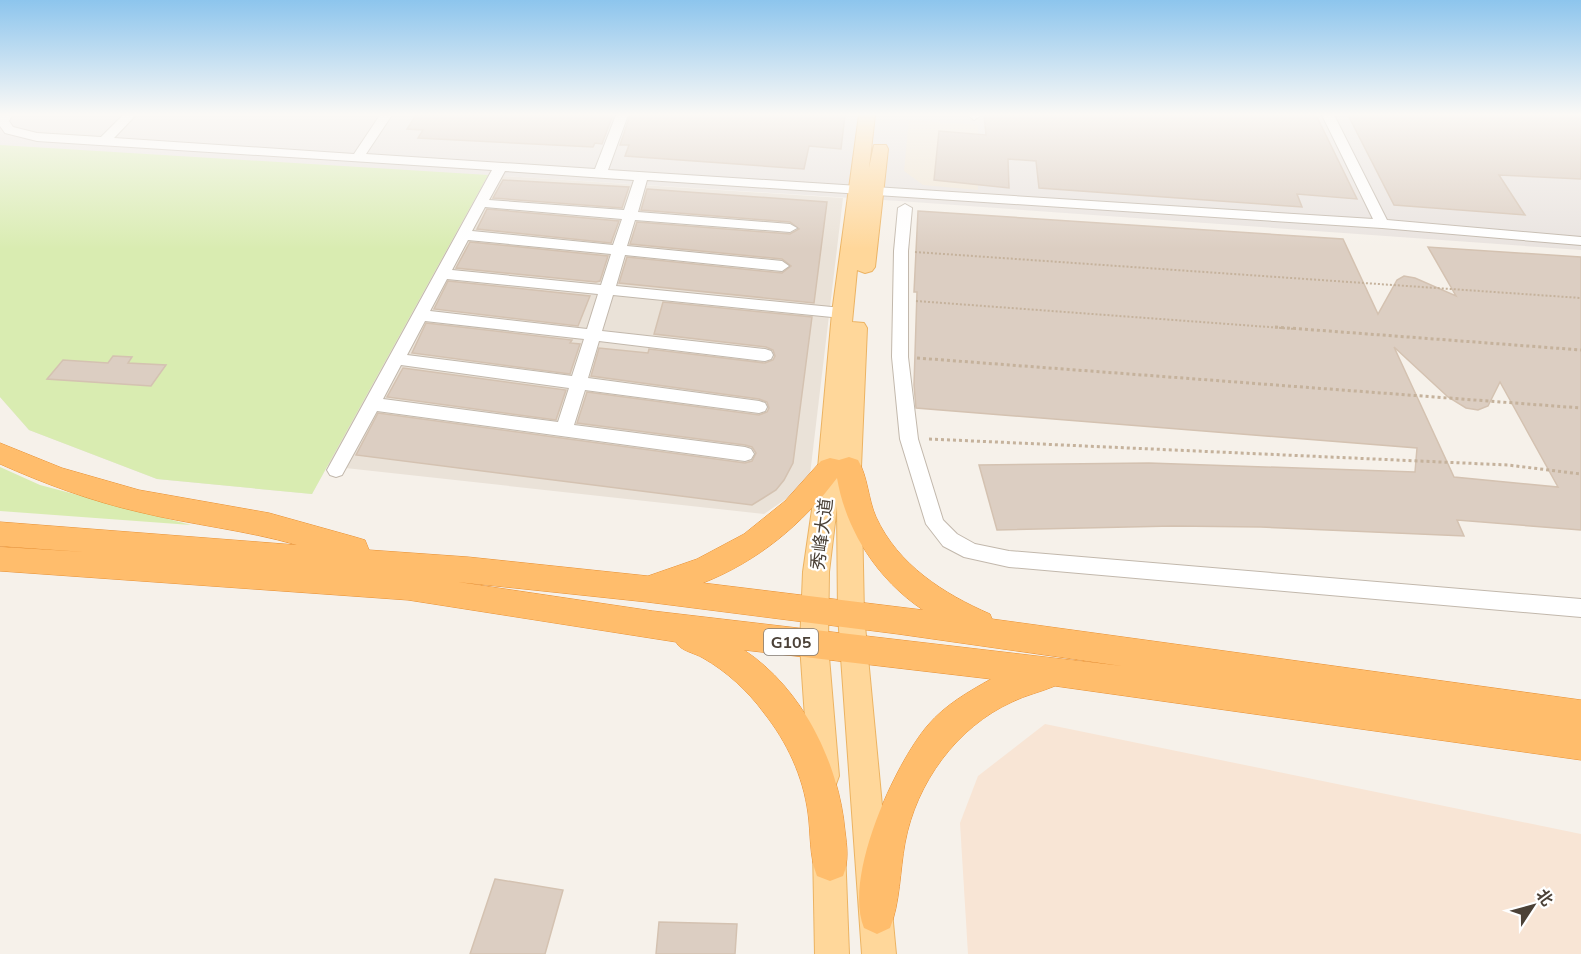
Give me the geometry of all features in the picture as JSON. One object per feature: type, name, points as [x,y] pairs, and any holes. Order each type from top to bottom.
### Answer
[{"type":"highway","points":[[0,453],[55,477],[139,501],[269,525],[417,566]]},
{"type":"highway","points":[[646,589],[697,573],[742,551],[795,510],[839,468],[863,522],[880,550],[903,576],[930,598],[970,621],[1056,658]]},
{"type":"highway","name":"G105","points":[[0,534],[417,566],[646,589],[851,615],[1056,658],[1581,744]]},
{"type":"highway","name":"G105","points":[[0,559],[408,587],[653,625],[853,650],[1056,658],[1581,716]]},
{"type":"highway","points":[[653,625],[699,640],[721,652],[759,682],[776,701],[801,739],[815,773],[824,801],[830,863]]},
{"type":"highway","points":[[877,915],[879,881],[891,819],[902,792],[931,746],[948,727],[989,697],[1056,658]]},
{"type":"main road","name":"秀峰大道","points":[[832,954],[830,863],[814,645],[816,572],[839,468],[858,322],[868,190],[868,160]]},
{"type":"main road","name":"秀峰大道","points":[[874,160],[842,313],[839,468],[879,954]]},
{"type":"street","points":[[409,160],[1382,224],[1581,241]]},
{"type":"street","points":[[600,173],[605,160]]},
{"type":"street","points":[[1350,160],[1382,224]]},
{"type":"street","points":[[336,471],[501,166]]},
{"type":"street","points":[[564,430],[642,176]]},
{"type":"street","points":[[481,203],[790,228]]},
{"type":"street","points":[[905,208],[901,250],[900,357],[909,439],[935,524],[950,540],[971,551],[1009,559],[1581,608]]},
{"type":"street","points":[[464,235],[782,266]]},
{"type":"street","points":[[443,274],[842,313]]},
{"type":"street","points":[[421,315],[765,355]]},
{"type":"street","points":[[396,359],[759,407]]},
{"type":"street","points":[[372,404],[745,454]]},
{"type":"path","points":[[901,250],[1581,298]]},
{"type":"path","points":[[900,300],[1581,350]]},
{"type":"path","points":[[900,357],[1581,408]]},
{"type":"path","points":[[909,439],[1508,465],[1581,474]]},
{"type":"shaded area","points":[[0,160],[1581,160],[1581,250],[899,201],[488,175],[312,494],[157,479],[29,430],[0,397]]},
{"type":"shaded area","points":[[905,160],[978,160],[978,190],[923,185],[904,171]]},
{"type":"shaded area","points":[[488,175],[843,198],[809,483],[764,514],[327,466]]},
{"type":"shaded area","points":[[1045,724],[1581,834],[1581,954],[968,954],[960,823],[978,776]]},
{"type":"green space","points":[[0,160],[236,160],[488,175],[312,494],[157,479],[29,430],[0,397]]},
{"type":"green space","points":[[0,467],[40,485],[191,525],[0,511]]},
{"type":"building","points":[[673,160],[806,160],[804,169]]},
{"type":"building","points":[[936,160],[1008,160],[1009,188],[934,180]]},
{"type":"building","points":[[1015,160],[1338,160],[1357,199],[1297,194],[1302,207],[1039,188],[1036,161]]},
{"type":"building","points":[[1371,160],[1581,160],[1581,179],[1499,175],[1525,215],[1394,205]]},
{"type":"building","points":[[503,180],[629,187],[622,208],[493,198]]},
{"type":"building","points":[[647,189],[827,202],[814,303],[619,283],[627,257],[782,273],[791,266],[782,259],[630,244],[637,222],[790,234],[799,229],[790,222],[641,210]]},
{"type":"building","points":[[487,209],[619,221],[611,243],[477,229]]},
{"type":"building","points":[[918,211],[1343,239],[1378,314],[1397,280],[1404,276],[1415,278],[1456,296],[1428,247],[1581,257],[1581,530],[1457,520],[1464,536],[1261,527],[1173,526],[997,530],[979,465],[1149,463],[1415,472],[1417,448],[916,408],[914,385],[917,292],[914,292]],"holes":[[[1394,347],[1448,397],[1466,408],[1478,410],[1488,406],[1500,382],[1558,487],[1454,477]]]},
{"type":"building","points":[[470,242],[608,256],[600,281],[596,282],[456,268]]},
{"type":"building","points":[[448,281],[590,296],[578,326],[434,309]]},
{"type":"building","points":[[663,302],[812,317],[793,463],[776,490],[752,505],[356,455],[378,413],[745,463],[752,461],[756,453],[752,447],[745,445],[577,423],[587,392],[759,415],[767,412],[769,408],[767,402],[759,399],[591,376],[599,348],[648,353],[649,349],[765,363],[773,360],[775,356],[773,350],[766,347],[654,334]]},
{"type":"building","points":[[426,323],[572,340],[570,343],[580,344],[570,374],[412,353]]},
{"type":"building","points":[[113,356],[132,357],[128,363],[166,365],[151,386],[47,379],[63,360],[108,363]]},
{"type":"building","points":[[403,368],[566,390],[556,420],[387,397]]},
{"type":"building","points":[[495,879],[563,890],[545,954],[470,954]]},
{"type":"building","points":[[659,922],[737,924],[735,954],[656,954]]}]
